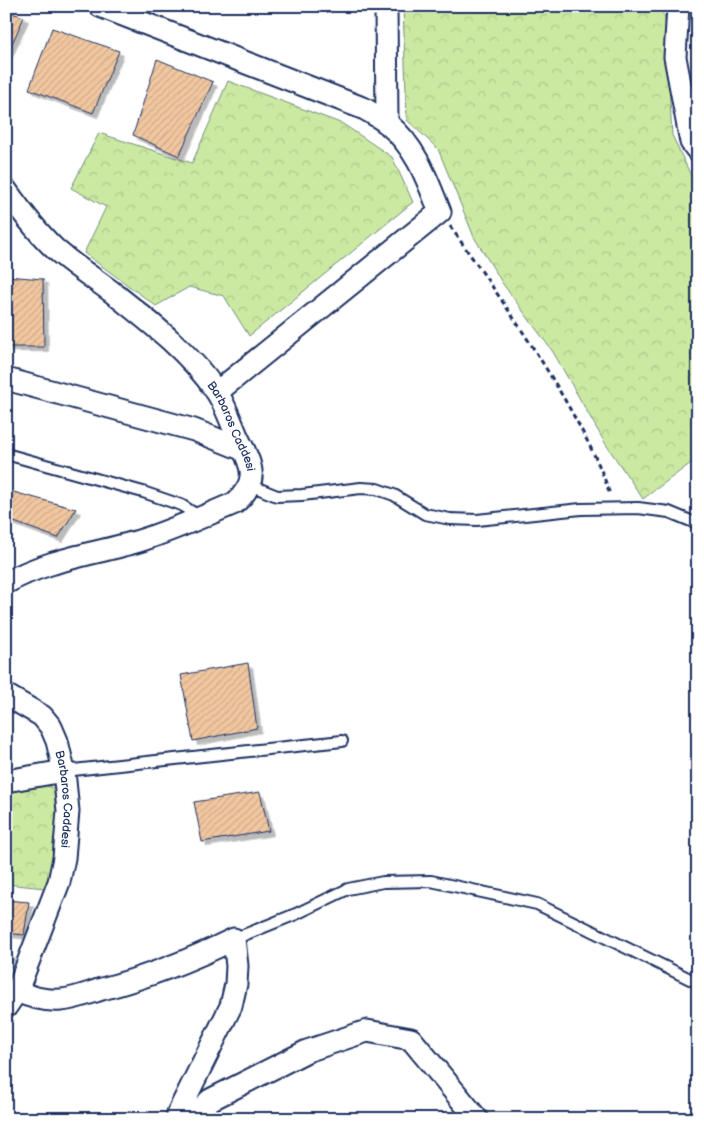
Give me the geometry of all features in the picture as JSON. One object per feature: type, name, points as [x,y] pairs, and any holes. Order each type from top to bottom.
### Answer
[{"type":"street","points":[[100,6],[365,109],[387,123],[405,140],[421,164],[440,212],[217,392]]},
{"type":"street","points":[[386,6],[387,123]]},
{"type":"street","points":[[678,6],[675,57],[691,142],[698,151]]},
{"type":"street","name":"Barbaros Caddesi","points":[[6,190],[28,221],[54,248],[179,346],[217,392],[250,460],[252,473],[250,485],[245,494],[235,503],[143,540],[42,566],[6,583]]},
{"type":"street","points":[[6,379],[194,430],[244,450]]},
{"type":"street","name":"Barbaros Caddesi","points":[[6,695],[42,716],[51,727],[57,741],[64,771],[68,811],[64,858],[58,882],[12,999]]},
{"type":"street","points":[[6,781],[64,771]]},
{"type":"street","points":[[12,999],[29,997],[44,1000],[62,1000],[151,975],[193,959],[234,939],[237,966],[236,984],[231,1006],[178,1113],[178,1119]]},
{"type":"street","points":[[192,1119],[210,1100],[307,1051],[367,1031],[411,1039],[477,1119]]},
{"type":"lane","points":[[6,454],[142,492],[181,505],[201,517]]},
{"type":"lane","points":[[250,485],[277,496],[362,488],[377,489],[394,495],[425,514],[450,519],[477,520],[581,509],[638,508],[669,512],[698,524]]},
{"type":"lane","points":[[64,771],[342,741]]},
{"type":"lane","points":[[234,939],[296,914],[348,889],[383,882],[431,881],[537,904],[698,983]]},
{"type":"path","points":[[440,212],[551,376],[592,451],[606,482],[613,508]]},
{"type":"green space","points":[[403,6],[657,6],[665,17],[672,135],[694,182],[698,184],[698,460],[695,460],[643,499],[605,443],[553,352],[503,284],[474,237],[438,149],[407,120]]},
{"type":"green space","points":[[228,81],[343,124],[392,157],[413,202],[249,336],[224,296],[189,287],[156,306],[84,253],[106,207],[71,188],[99,133],[192,163]]},
{"type":"green space","points":[[37,782],[55,789],[60,805],[58,850],[45,888],[6,884],[6,788]]},
{"type":"building","points":[[6,11],[24,17],[6,57]]},
{"type":"building","points":[[52,28],[119,51],[93,113],[29,89]]},
{"type":"building","points":[[157,59],[213,82],[179,156],[133,135]]},
{"type":"building","points":[[6,276],[43,279],[44,347],[6,347]]},
{"type":"building","points":[[6,490],[76,509],[58,538],[6,519]]},
{"type":"building","points":[[248,663],[257,728],[193,741],[181,675]]},
{"type":"building","points":[[260,792],[269,831],[202,842],[194,802]]},
{"type":"building","points":[[6,900],[29,902],[24,935],[6,933]]},
{"type":"building","points":[[6,952],[11,955],[6,963]]}]
